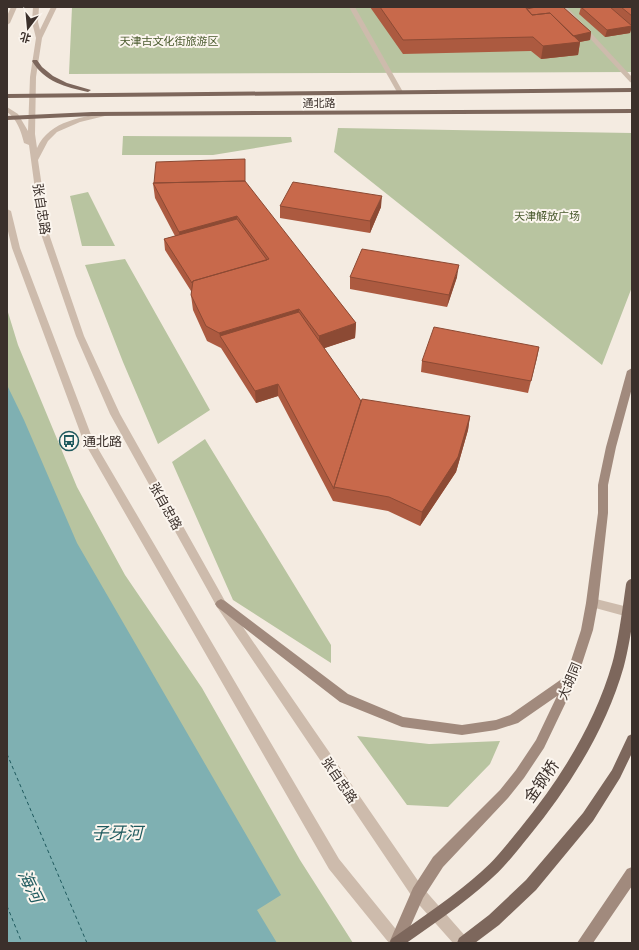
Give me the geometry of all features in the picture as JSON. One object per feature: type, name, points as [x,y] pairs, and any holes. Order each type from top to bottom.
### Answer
[{"type":"main road","points":[[35,61],[46,75],[54,80],[82,89],[114,94]]},
{"type":"main road","name":"通北路","points":[[7,96],[632,90]]},
{"type":"main road","name":"通北路","points":[[7,118],[110,114],[632,111]]},
{"type":"main road","name":"大胡同","points":[[397,943],[418,893],[438,862],[504,794],[520,774],[540,744],[571,678],[587,630],[592,603],[602,513],[603,485],[611,446],[632,371]]},
{"type":"main road","name":"金钢桥","points":[[397,943],[462,896],[494,869],[529,828],[560,786],[580,754],[600,715],[614,677],[624,641],[632,585]]},
{"type":"main road","points":[[221,604],[344,698],[402,722],[462,730],[496,725],[514,719],[571,678]]},
{"type":"main road","points":[[463,943],[494,920],[531,885],[588,817],[616,774],[632,740]]},
{"type":"main road","points":[[584,943],[595,930],[632,874]]},
{"type":"street","points":[[7,22],[14,7]]},
{"type":"street","name":"张自忠路","points":[[36,7],[35,22],[39,38],[32,95],[31,134],[45,234],[80,336],[115,414],[221,604],[418,893],[463,943]]},
{"type":"street","points":[[39,38],[54,7]]},
{"type":"street","points":[[352,7],[400,92]]},
{"type":"street","points":[[564,7],[632,81]]},
{"type":"street","points":[[7,109],[17,117],[35,160]]},
{"type":"street","points":[[35,160],[48,136],[59,129],[86,118],[110,114]]},
{"type":"street","points":[[7,211],[16,248],[88,440],[334,864],[397,943]]},
{"type":"street","points":[[592,603],[632,613]]},
{"type":"green space","name":"天津古文化街旅游区","points":[[72,7],[632,7],[632,72],[69,74]]},
{"type":"green space","name":"天津解放广场","points":[[338,128],[632,133],[632,287],[602,365],[334,152]]},
{"type":"green space","points":[[123,136],[291,137],[292,142],[213,155],[122,155]]},
{"type":"green space","points":[[88,192],[115,246],[82,246],[70,196]]},
{"type":"green space","points":[[125,259],[210,410],[158,444],[123,362],[85,265]]},
{"type":"green space","name":"子牙河","points":[[7,309],[18,345],[77,487],[125,575],[202,688],[300,860],[353,943],[7,943]]},
{"type":"green space","points":[[205,439],[331,645],[331,663],[233,600],[172,462]]},
{"type":"green space","points":[[357,736],[429,744],[500,741],[490,764],[448,807],[407,805]]},
{"type":"water","name":"子牙河","points":[[7,385],[24,420],[77,543],[281,895],[257,910],[277,943],[7,943]]},
{"type":"building","points":[[380,7],[525,7],[532,15],[550,13],[580,42],[543,46],[533,37],[403,40]]},
{"type":"building","points":[[536,7],[563,7],[591,32],[573,36],[550,13],[532,15],[527,9]]},
{"type":"building","points":[[581,7],[610,7],[632,26],[607,30]]},
{"type":"building","points":[[621,7],[632,7],[632,16]]},
{"type":"building","points":[[245,159],[245,181],[154,183],[156,162]]},
{"type":"building","points":[[245,181],[356,323],[319,336],[299,309],[219,333],[206,326],[191,295],[193,281],[269,259],[237,216],[179,232],[153,183]]},
{"type":"building","points":[[293,182],[382,196],[370,221],[280,206]]},
{"type":"building","points":[[237,219],[267,260],[193,281],[192,283],[164,239]]},
{"type":"building","points":[[362,249],[459,265],[449,295],[350,277]]},
{"type":"building","points":[[299,312],[361,401],[334,489],[278,384],[255,391],[220,336]]},
{"type":"building","points":[[434,327],[539,347],[531,381],[422,361]]},
{"type":"building","points":[[362,399],[470,416],[458,457],[422,512],[389,497],[334,487]]},
{"type":"ferry route","points":[[7,754],[87,943]]},
{"type":"ferry route","points":[[7,906],[22,943]]},
{"type":"place","name":"通北路","points":[[69,441]]},
{"type":"water label","name":"海河","points":[[31,886]]}]
